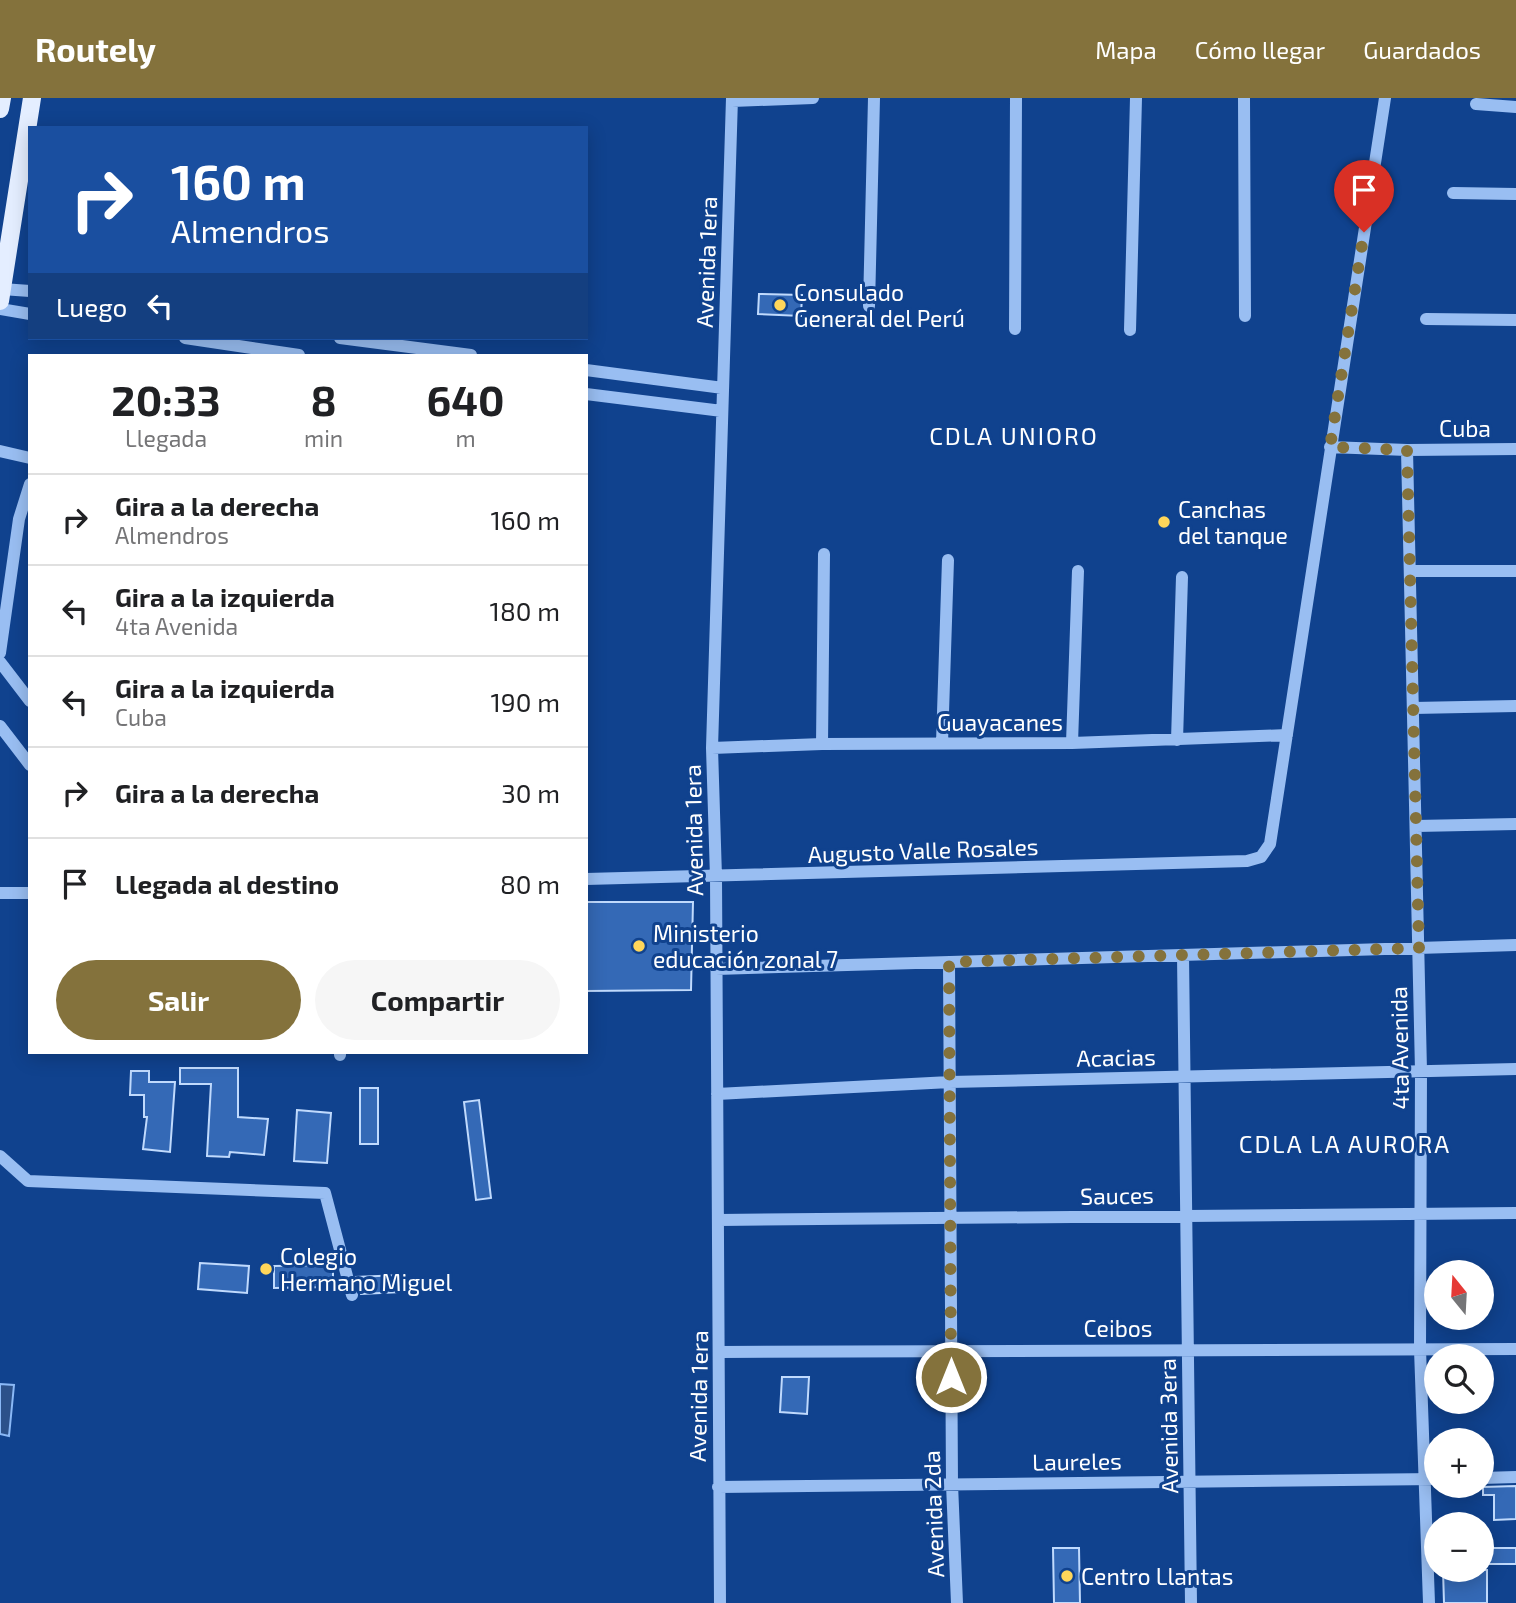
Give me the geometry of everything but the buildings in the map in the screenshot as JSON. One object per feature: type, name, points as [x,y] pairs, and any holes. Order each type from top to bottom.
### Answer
[{"type":"main road","points":[[0,109],[2,98]]},
{"type":"main road","points":[[1,292],[32,98]]},
{"type":"street","points":[[732,100],[813,98]]},
{"type":"street","points":[[869,306],[874,98]]},
{"type":"street","points":[[1015,329],[1016,98]]},
{"type":"street","points":[[1130,330],[1136,98]]},
{"type":"street","points":[[1244,98],[1245,316]]},
{"type":"street","points":[[1287,735],[1385,98]]},
{"type":"street","name":"Avenida 1era","points":[[720,1603],[716,877],[712,748],[732,100]]},
{"type":"street","points":[[1476,104],[1516,107]]},
{"type":"street","points":[[1453,193],[1516,194]]},
{"type":"street","points":[[1,292],[28,291]]},
{"type":"street","points":[[0,309],[28,314]]},
{"type":"street","points":[[1426,319],[1516,320]]},
{"type":"street","points":[[194,340],[244,351],[285,354]]},
{"type":"street","points":[[348,340],[369,345],[461,354]]},
{"type":"street","points":[[588,370],[723,388]]},
{"type":"street","points":[[588,394],[722,411]]},
{"type":"street","name":"Cuba","points":[[1330,447],[1407,450],[1516,449]]},
{"type":"street","name":"4ta Avenida","points":[[1407,450],[1421,1071],[1420,1349],[1427,1428]]},
{"type":"street","points":[[0,451],[28,458]]},
{"type":"street","points":[[0,653],[28,495]]},
{"type":"street","points":[[822,744],[824,554]]},
{"type":"street","points":[[942,743],[948,560]]},
{"type":"street","points":[[1410,571],[1516,570]]},
{"type":"street","points":[[1072,743],[1078,571]]},
{"type":"street","points":[[1177,740],[1182,577]]},
{"type":"street","points":[[0,662],[28,698]]},
{"type":"street","points":[[1413,708],[1516,706]]},
{"type":"street","points":[[0,726],[28,762]]},
{"type":"street","name":"Guayacanes","points":[[712,748],[822,744],[1072,743],[1287,735]]},
{"type":"street","name":"Augusto Valle Rosales","points":[[588,879],[1247,861],[1261,857],[1270,844],[1287,735]]},
{"type":"street","points":[[1416,826],[1516,824]]},
{"type":"street","points":[[0,893],[28,893]]},
{"type":"street","points":[[716,969],[1516,945]]},
{"type":"street","name":"Avenida 3era","points":[[1183,955],[1191,1603]]},
{"type":"street","name":"Avenida 2da","points":[[949,962],[952,1484],[957,1603]]},
{"type":"street","name":"Acacias","points":[[718,1094],[950,1082],[1516,1069]]},
{"type":"street","points":[[0,1156],[29,1181],[325,1193],[352,1295]]},
{"type":"street","name":"Sauces","points":[[719,1220],[1516,1213]]},
{"type":"street","name":"Ceibos","points":[[720,1352],[1516,1349]]},
{"type":"street","points":[[1494,1478],[1516,1477]]},
{"type":"street","name":"Laureles","points":[[718,1487],[1424,1479]]},
{"type":"street","name":"4ta Avenida","points":[[1429,1603],[1431,1498]]},
{"type":"water","points":[[0,1384],[14,1385],[9,1436],[0,1434]]},
{"type":"place","name":"Consulado General del Perú","points":[[780,305]]},
{"type":"place","name":"Canchas del tanque","points":[[1164,522]]},
{"type":"place","name":"Ministerio educación zonal 7","points":[[639,946]]},
{"type":"place","name":"Colegio Hermano Miguel","points":[[266,1269]]},
{"type":"place","name":"Centro Llantas","points":[[1067,1576]]},
{"type":"district","name":"CDLA UNIORO","points":[[1014,435]]},
{"type":"district","name":"CDLA LA AURORA","points":[[1345,1143]]},
{"type":"route","points":[[951,1377],[949,962],[1419,948],[1407,450],[1330,447],[1364,232]]}]
